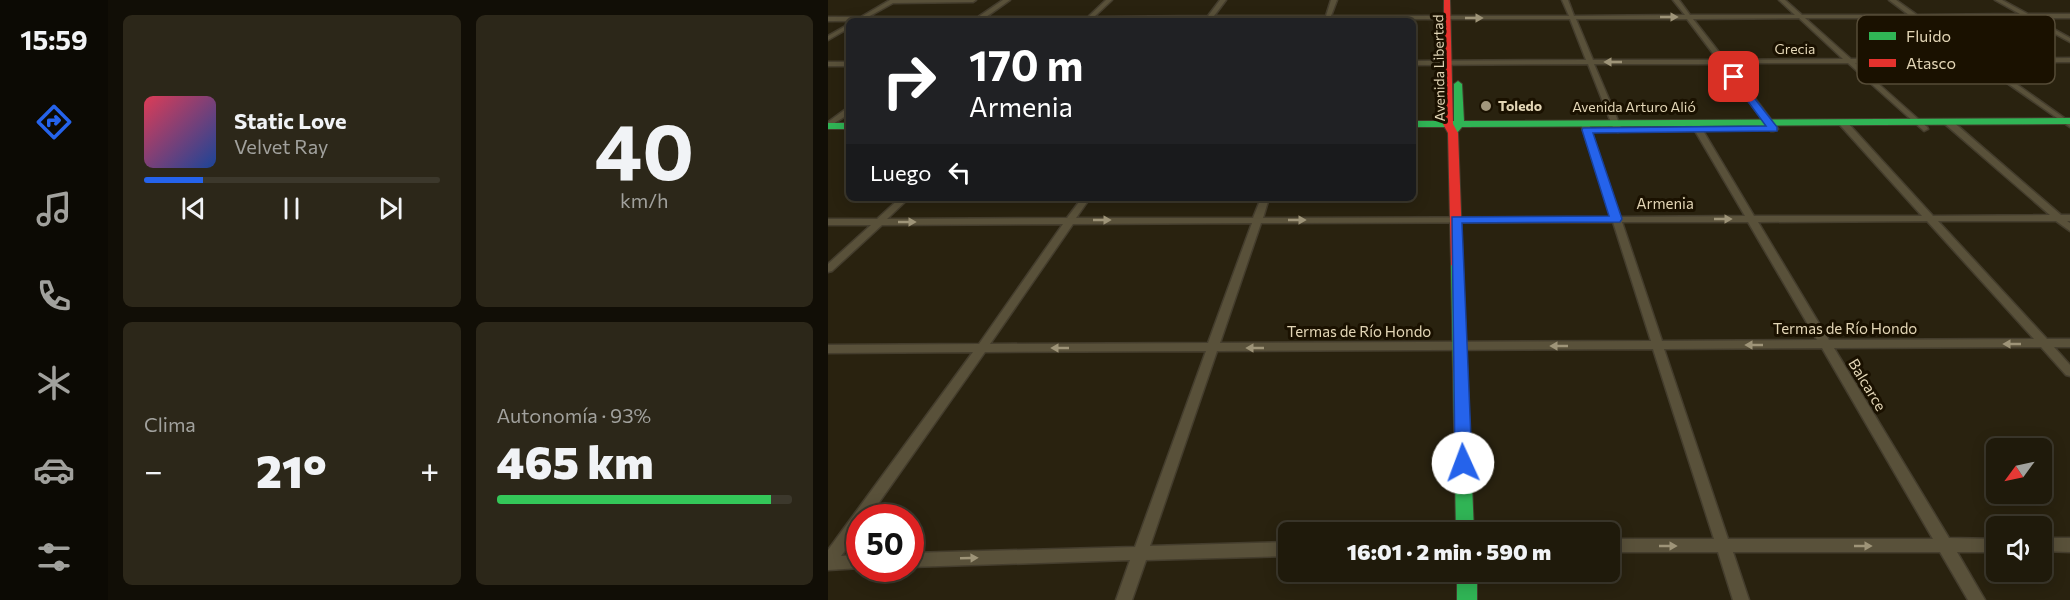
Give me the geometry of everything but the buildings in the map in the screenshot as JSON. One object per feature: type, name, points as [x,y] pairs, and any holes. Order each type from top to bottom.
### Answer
[{"type":"main road","name":"Avenida Libertad","points":[[1447,0],[1451,18]]},
{"type":"main road","name":"Avenida Libertad","points":[[1454,0],[1451,18],[1453,128],[1465,522]]},
{"type":"main road","name":"Avenida Arturo Alió","points":[[1416,124],[1453,128]]},
{"type":"main road","name":"Avenida Arturo Alió","points":[[1416,130],[2069,124]]},
{"type":"main road","points":[[828,126],[846,126]]},
{"type":"main road","points":[[828,131],[846,131]]},
{"type":"main road","points":[[1467,582],[1467,600]]},
{"type":"street","points":[[862,18],[894,0],[973,0]]},
{"type":"street","points":[[981,18],[1007,0]]},
{"type":"street","points":[[1093,18],[1109,0]]},
{"type":"street","points":[[1210,18],[1223,0]]},
{"type":"street","points":[[1328,18],[1334,0]]},
{"type":"street","points":[[1565,0],[1617,127]]},
{"type":"street","points":[[1676,0],[1771,126]]},
{"type":"street","points":[[1782,0],[1857,68]]},
{"type":"street","points":[[1892,0],[1913,15]]},
{"type":"street","points":[[1998,0],[2025,15]]},
{"type":"street","points":[[1416,19],[1857,17]]},
{"type":"street","points":[[828,19],[846,20]]},
{"type":"street","points":[[828,38],[846,28]]},
{"type":"street","points":[[2055,32],[2070,40]]},
{"type":"street","name":"Grecia","points":[[1416,63],[1857,61]]},
{"type":"street","points":[[828,64],[846,64]]},
{"type":"street","points":[[1874,84],[1921,126]]},
{"type":"street","points":[[2013,84],[2069,124]]},
{"type":"street","points":[[828,126],[846,113]]},
{"type":"street","name":"Balcarce","points":[[1696,126],[1977,600]]},
{"type":"street","points":[[1845,126],[2070,372]]},
{"type":"street","points":[[1952,126],[2070,228]]},
{"type":"street","points":[[1586,127],[1742,600]]},
{"type":"street","points":[[828,269],[901,201]]},
{"type":"street","points":[[870,504],[1084,201]]},
{"type":"street","points":[[1124,600],[1264,201]]},
{"type":"street","name":"Armenia","points":[[828,222],[2070,218]]},
{"type":"street","name":"Termas de Río Hondo","points":[[828,349],[2070,343]]},
{"type":"street","points":[[828,563],[846,538]]},
{"type":"street","points":[[1620,546],[1986,545]]},
{"type":"street","points":[[2052,545],[2070,545]]},
{"type":"street","points":[[924,560],[1278,549]]},
{"type":"street","points":[[828,563],[846,562]]},
{"type":"traffic: fast","points":[[1454,131],[1459,124],[1458,84]]},
{"type":"traffic: fast","points":[[1416,124],[2070,121]]},
{"type":"traffic: fast","points":[[828,126],[846,126]]},
{"type":"traffic: fast","points":[[1457,265],[1465,522]]},
{"type":"traffic: fast","points":[[1467,582],[1467,600]]},
{"type":"traffic: jam","points":[[1447,0],[1448,124],[1453,133],[1457,265]]},
{"type":"place","name":"Toledo","points":[[1486,106]]},
{"type":"route","points":[[1463,463],[1456,220],[1616,219],[1587,130],[1774,129],[1734,77]]}]
